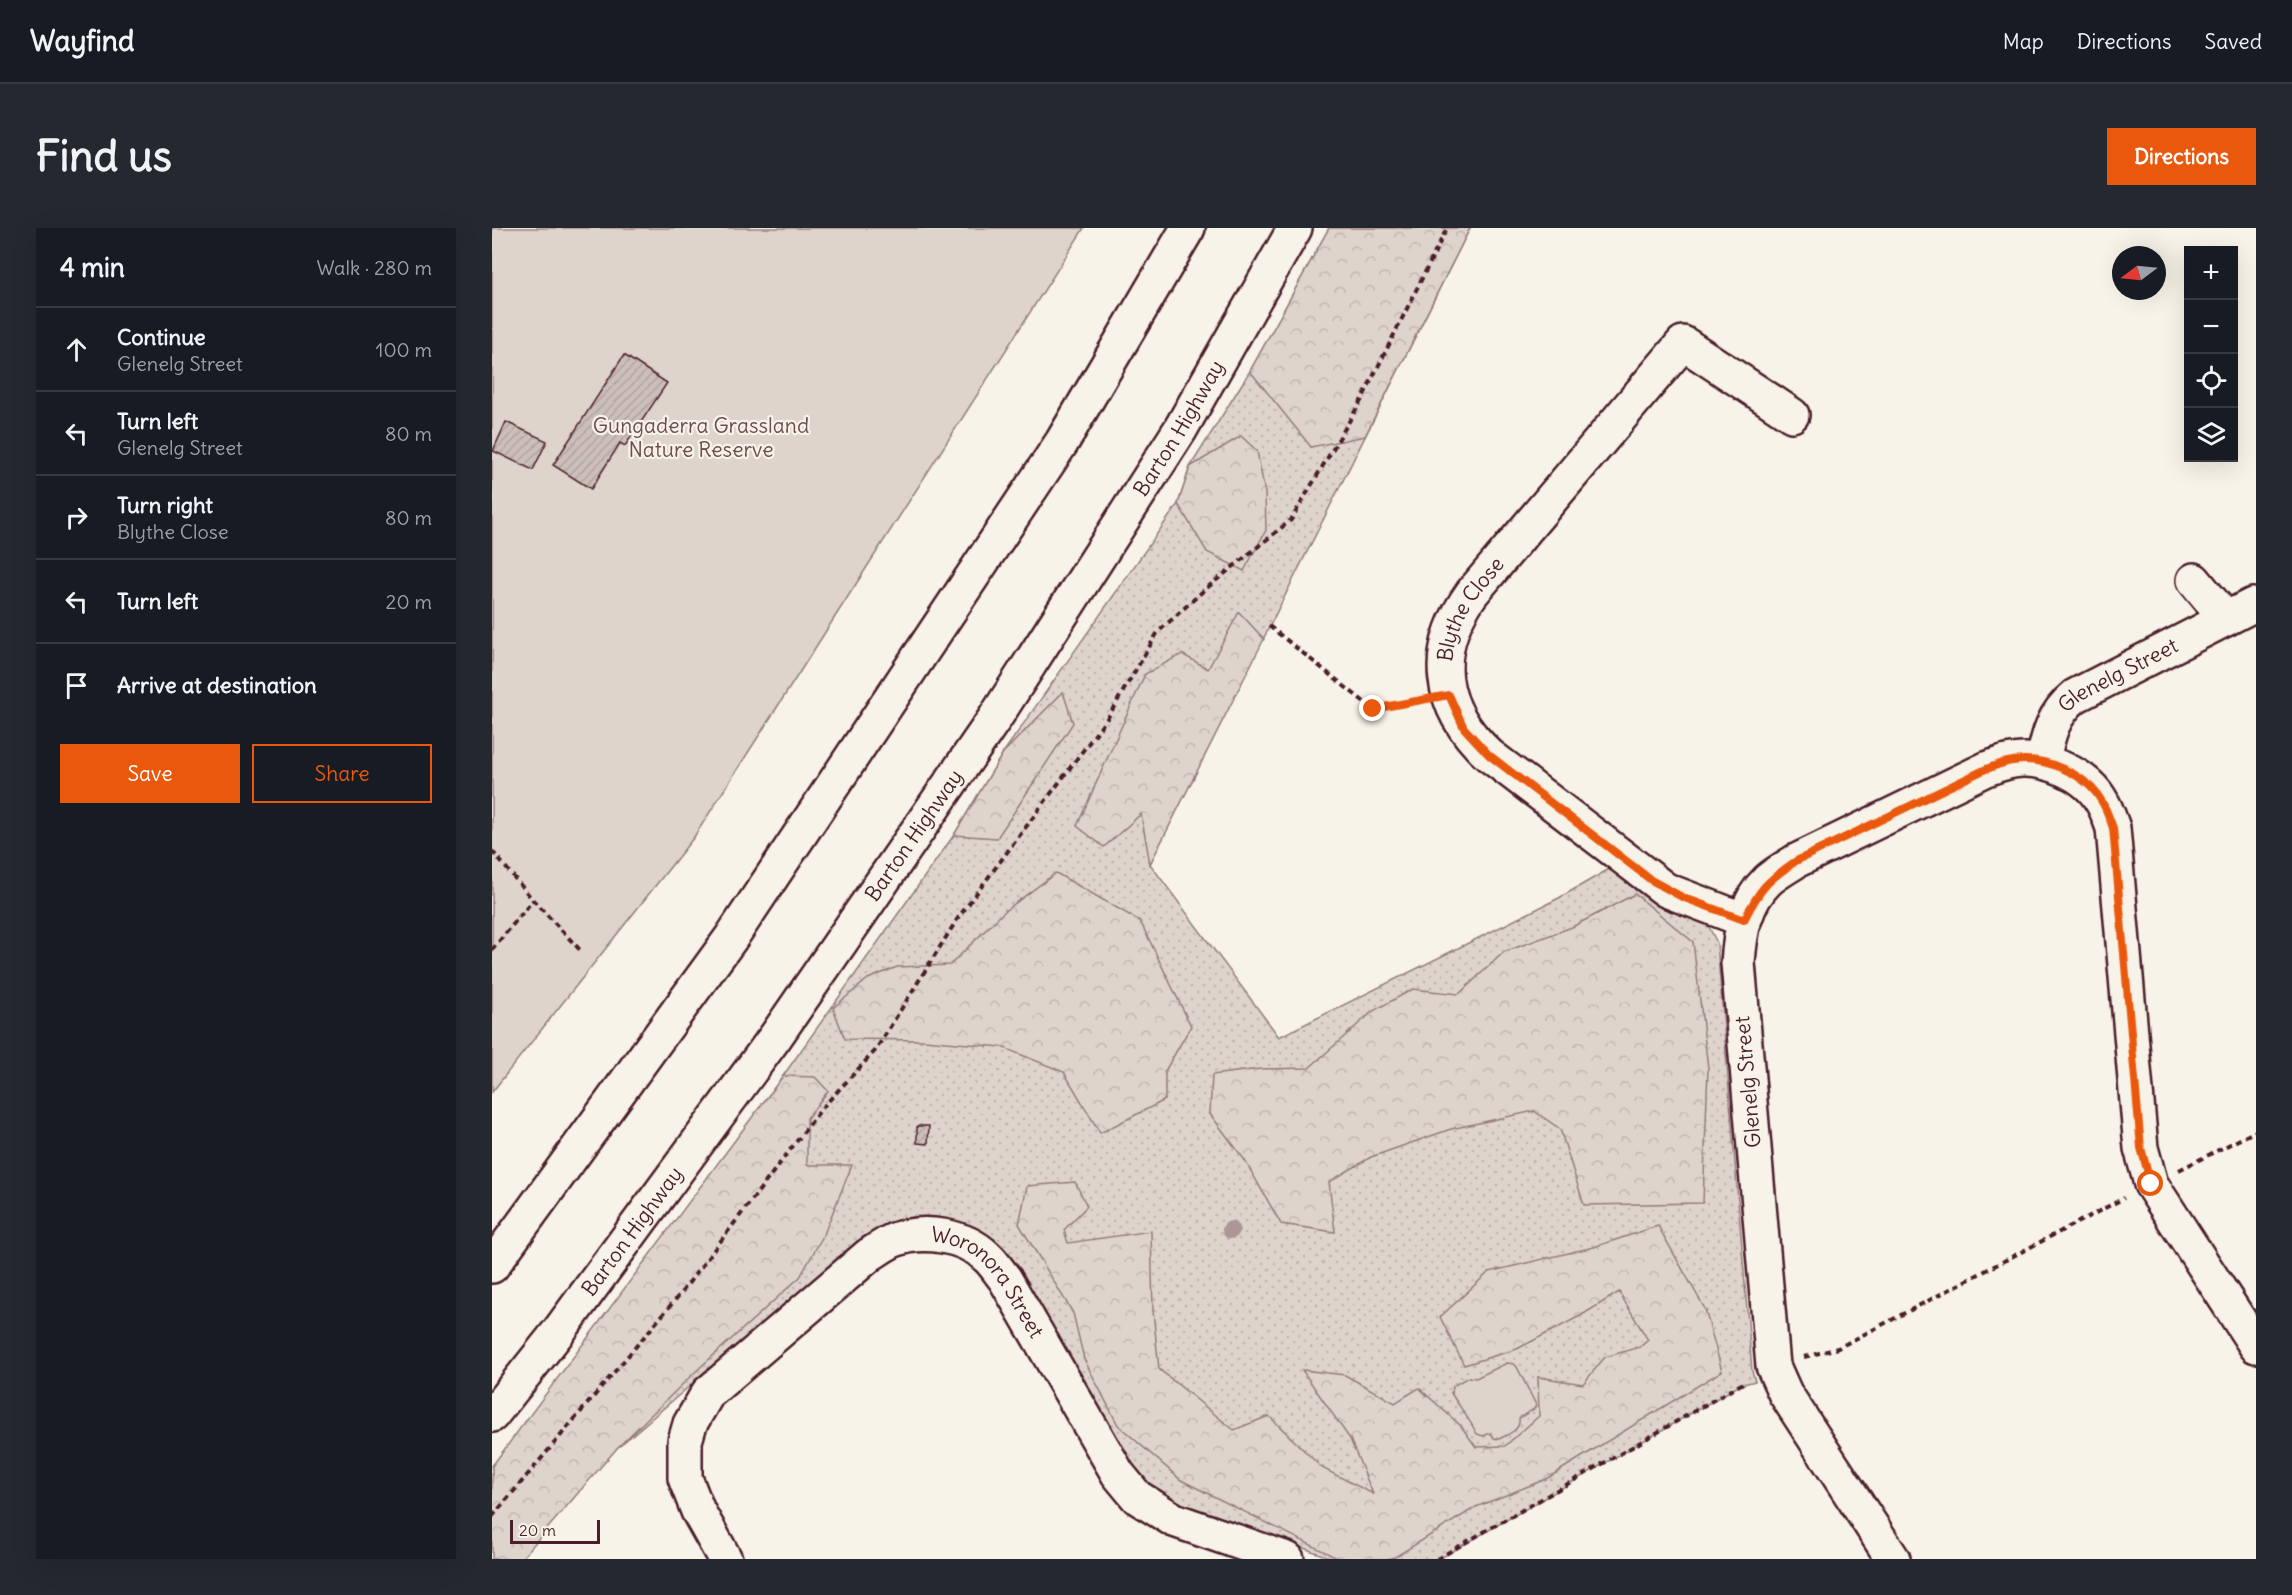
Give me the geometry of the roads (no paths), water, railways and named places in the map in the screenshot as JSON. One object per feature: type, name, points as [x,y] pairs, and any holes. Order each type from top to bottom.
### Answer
[{"type":"main road","points":[[492,1266],[764,889],[1062,442],[1188,228]]},
{"type":"main road","name":"Barton Highway","points":[[492,1415],[559,1331],[776,1036],[995,718],[1180,430],[1295,228]]},
{"type":"main road","name":"Blythe Close","points":[[1744,920],[1682,897],[1651,880],[1482,749],[1464,728],[1449,695],[1446,677],[1447,650],[1453,624],[1461,608],[1683,343],[1792,415]]},
{"type":"main road","name":"Glenelg Street","points":[[2043,761],[2054,719],[2075,696],[2239,612],[2194,580]]},
{"type":"main road","name":"Glenelg Street","points":[[1893,1559],[1785,1393],[1773,1366],[1738,963],[1740,934],[1744,920],[1759,891],[1769,879],[1796,861],[1986,769],[2014,760],[2043,761],[2070,771],[2093,790],[2102,801],[2113,828],[2141,1148],[2151,1184],[2256,1346]]},
{"type":"main road","name":"Woronora Street","points":[[725,1559],[698,1511],[685,1478],[685,1441],[690,1424],[708,1393],[869,1255],[894,1240],[922,1234],[950,1237],[976,1248],[993,1264],[1005,1279],[1118,1474],[1137,1497],[1174,1520],[1287,1559]]},
{"type":"park label","name":"Gungaderra Grassland Nature Reserve","points":[[701,438]]}]
